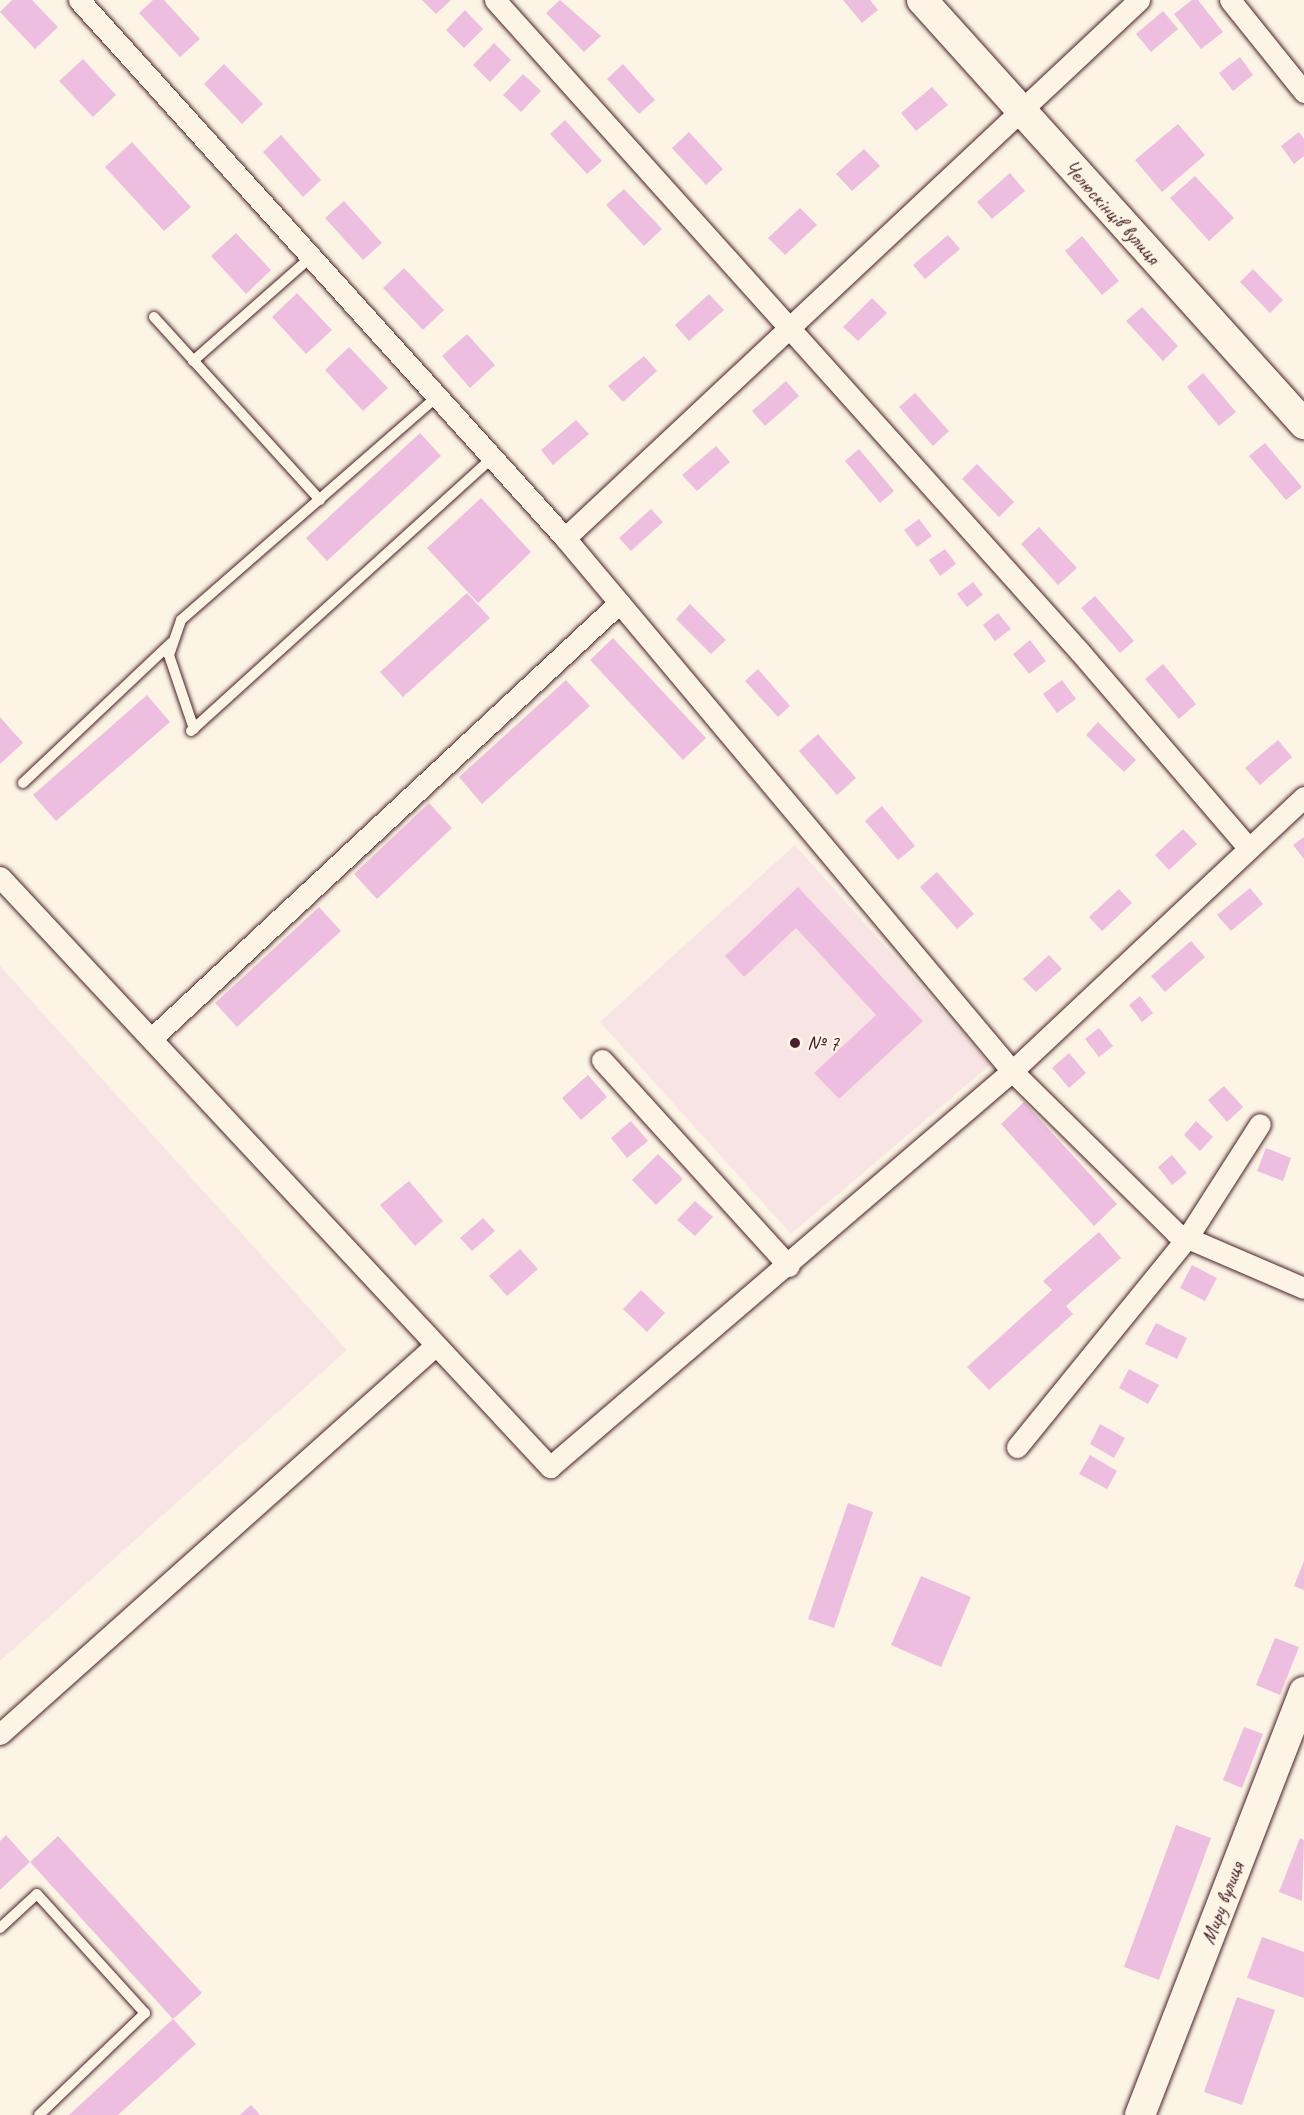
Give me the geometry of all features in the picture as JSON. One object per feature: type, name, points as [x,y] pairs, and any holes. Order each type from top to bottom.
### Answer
[{"type":"main road","name":"Челюскінців вулиця","points":[[922,0],[1304,424]]},
{"type":"main road","name":"Миру вулиця","points":[[1140,2115],[1304,1692]]},
{"type":"street","points":[[79,0],[565,538],[1012,1071],[1176,1233],[1304,1287]]},
{"type":"street","points":[[495,0],[788,330],[1080,652],[1248,847]]},
{"type":"street","points":[[565,538],[788,330],[1018,108],[1139,0]]},
{"type":"street","points":[[1230,0],[1304,92]]},
{"type":"street","points":[[151,1040],[619,603]]},
{"type":"street","points":[[0,877],[550,1467],[789,1266],[1012,1071],[1248,847],[1304,797]]},
{"type":"street","points":[[602,1060],[789,1266]]},
{"type":"street","points":[[1017,1447],[1187,1238],[1260,1124]]},
{"type":"street","points":[[0,1734],[436,1345]]},
{"type":"lane","points":[[193,361],[311,257]]},
{"type":"lane","points":[[154,317],[320,500]]},
{"type":"lane","points":[[437,397],[181,620],[169,655],[191,731],[492,458]]},
{"type":"lane","points":[[23,783],[174,640]]},
{"type":"lane","points":[[0,1928],[37,1894],[146,2013],[39,2115]]},
{"type":"shaded area","name":"№ 7","points":[[795,845],[990,1065],[791,1234],[600,1022]]},
{"type":"shaded area","points":[[0,966],[347,1350],[0,1661]]},
{"type":"building","points":[[12,0],[32,0],[58,27],[35,49],[0,12]]},
{"type":"building","points":[[153,0],[164,0],[200,39],[180,57],[139,13]]},
{"type":"building","points":[[422,0],[451,0],[436,14]]},
{"type":"building","points":[[560,0],[601,36],[584,52],[546,13]]},
{"type":"building","points":[[843,0],[870,0],[878,10],[862,23]]},
{"type":"building","points":[[1192,0],[1198,0],[1223,32],[1201,49],[1174,14]]},
{"type":"building","points":[[465,10],[483,29],[464,48],[446,30]]},
{"type":"building","points":[[1163,11],[1178,29],[1151,52],[1136,34]]},
{"type":"building","points":[[494,43],[511,60],[490,82],[473,65]]},
{"type":"building","points":[[1240,57],[1253,75],[1233,91],[1219,73]]},
{"type":"building","points":[[83,59],[116,95],[93,117],[59,81]]},
{"type":"building","points":[[224,64],[263,104],[242,124],[204,84]]},
{"type":"building","points":[[623,64],[655,100],[639,114],[607,79]]},
{"type":"building","points":[[523,74],[541,91],[521,112],[503,95]]},
{"type":"building","points":[[932,87],[948,105],[916,131],[901,113]]},
{"type":"building","points":[[565,120],[602,161],[587,174],[550,134]]},
{"type":"building","points":[[1178,124],[1205,155],[1162,192],[1135,160]]},
{"type":"building","points":[[689,132],[723,169],[706,185],[672,148]]},
{"type":"building","points":[[1299,132],[1304,139],[1304,156],[1294,164],[1281,146]]},
{"type":"building","points":[[281,135],[321,180],[303,197],[263,152]]},
{"type":"building","points":[[132,142],[191,207],[164,231],[105,167]]},
{"type":"building","points":[[864,149],[880,166],[852,191],[836,174]]},
{"type":"building","points":[[1010,173],[1025,191],[992,219],[977,202]]},
{"type":"building","points":[[1195,176],[1234,218],[1209,241],[1170,198]]},
{"type":"building","points":[[624,189],[662,229],[644,246],[606,205]]},
{"type":"building","points":[[344,201],[382,243],[363,260],[325,218]]},
{"type":"building","points":[[800,208],[817,225],[785,255],[768,238]]},
{"type":"building","points":[[236,233],[271,270],[246,294],[211,256]]},
{"type":"building","points":[[948,235],[960,249],[925,279],[913,265]]},
{"type":"building","points":[[1082,236],[1119,281],[1102,295],[1065,251]]},
{"type":"building","points":[[404,268],[444,310],[423,330],[383,288]]},
{"type":"building","points":[[1253,269],[1283,300],[1270,313],[1240,282]]},
{"type":"building","points":[[297,293],[332,330],[306,354],[272,317]]},
{"type":"building","points":[[709,294],[724,310],[689,341],[675,325]]},
{"type":"building","points":[[872,298],[887,313],[858,341],[843,327]]},
{"type":"building","points":[[1142,307],[1178,346],[1163,361],[1126,321]]},
{"type":"building","points":[[467,334],[495,365],[470,388],[442,356]]},
{"type":"building","points":[[349,347],[388,388],[363,411],[325,370]]},
{"type":"building","points":[[644,356],[657,371],[623,402],[608,386]]},
{"type":"building","points":[[1203,373],[1236,412],[1219,426],[1187,387]]},
{"type":"building","points":[[786,381],[799,396],[765,426],[752,411]]},
{"type":"building","points":[[915,393],[949,431],[933,446],[899,407]]},
{"type":"building","points":[[576,420],[589,434],[553,465],[541,450]]},
{"type":"building","points":[[420,433],[441,456],[327,561],[306,538]]},
{"type":"building","points":[[1265,443],[1302,487],[1286,500],[1249,456]]},
{"type":"building","points":[[716,446],[730,462],[697,491],[682,475]]},
{"type":"building","points":[[859,449],[894,491],[880,503],[845,461]]},
{"type":"building","points":[[977,464],[1014,502],[999,517],[962,479]]},
{"type":"building","points":[[481,498],[531,552],[478,603],[427,548]]},
{"type":"building","points":[[651,509],[663,522],[631,551],[619,538]]},
{"type":"building","points":[[919,519],[932,536],[917,547],[904,530]]},
{"type":"building","points":[[1039,527],[1077,568],[1058,585],[1021,544]]},
{"type":"building","points":[[945,549],[956,564],[940,576],[929,560]]},
{"type":"building","points":[[973,582],[983,595],[967,607],[957,594]]},
{"type":"building","points":[[467,593],[490,618],[403,697],[380,672]]},
{"type":"building","points":[[1095,596],[1134,641],[1120,653],[1081,608]]},
{"type":"building","points":[[690,604],[726,640],[711,654],[676,619]]},
{"type":"building","points":[[998,613],[1011,629],[995,641],[983,625]]},
{"type":"building","points":[[613,638],[706,738],[683,760],[590,660]]},
{"type":"building","points":[[1030,640],[1046,661],[1029,674],[1013,654]]},
{"type":"building","points":[[1163,664],[1196,704],[1179,719],[1145,679]]},
{"type":"building","points":[[758,669],[790,706],[778,717],[745,681]]},
{"type":"building","points":[[566,680],[590,706],[482,804],[459,777]]},
{"type":"building","points":[[1062,680],[1076,699],[1057,713],[1043,694]]},
{"type":"building","points":[[147,695],[170,722],[56,821],[33,795]]},
{"type":"building","points":[[0,717],[23,743],[0,764]]},
{"type":"building","points":[[1098,722],[1136,760],[1124,772],[1086,735]]},
{"type":"building","points":[[818,734],[856,778],[837,795],[799,751]]},
{"type":"building","points":[[1278,740],[1292,757],[1260,785],[1245,768]]},
{"type":"building","points":[[429,803],[452,828],[377,899],[354,874]]},
{"type":"building","points":[[882,806],[915,846],[898,860],[865,821]]},
{"type":"building","points":[[1183,829],[1197,844],[1169,870],[1155,855]]},
{"type":"building","points":[[1304,837],[1304,859],[1293,845]]},
{"type":"building","points":[[937,872],[974,914],[957,929],[920,887]]},
{"type":"building","points":[[798,887],[923,1021],[839,1099],[814,1073],[876,1015],[796,928],[744,977],[725,956]]},
{"type":"building","points":[[1250,888],[1263,904],[1231,931],[1217,915]]},
{"type":"building","points":[[1119,889],[1132,903],[1102,931],[1089,917]]},
{"type":"building","points":[[319,907],[341,931],[237,1027],[215,1003]]},
{"type":"building","points":[[1191,941],[1205,957],[1165,992],[1151,976]]},
{"type":"building","points":[[1049,955],[1062,969],[1036,992],[1023,979]]},
{"type":"building","points":[[1140,996],[1153,1013],[1142,1022],[1129,1005]]},
{"type":"building","points":[[1099,1028],[1113,1046],[1099,1057],[1085,1039]]},
{"type":"building","points":[[1069,1053],[1086,1073],[1069,1088],[1052,1068]]},
{"type":"building","points":[[588,1075],[607,1097],[581,1120],[562,1098]]},
{"type":"building","points":[[1224,1086],[1243,1107],[1227,1122],[1208,1100]]},
{"type":"building","points":[[1024,1102],[1117,1204],[1094,1226],[1001,1124]]},
{"type":"building","points":[[631,1121],[648,1141],[627,1158],[611,1138]]},
{"type":"building","points":[[1196,1121],[1213,1137],[1200,1151],[1184,1135]]},
{"type":"building","points":[[1266,1148],[1291,1158],[1283,1181],[1257,1171]]},
{"type":"building","points":[[658,1154],[683,1179],[656,1205],[632,1180]]},
{"type":"building","points":[[1172,1155],[1187,1173],[1172,1185],[1158,1167]]},
{"type":"building","points":[[409,1181],[443,1221],[415,1246],[380,1205]]},
{"type":"building","points":[[695,1201],[713,1217],[695,1236],[677,1220]]},
{"type":"building","points":[[483,1218],[495,1231],[472,1251],[460,1238]]},
{"type":"building","points":[[1099,1232],[1121,1258],[1066,1306],[1073,1314],[989,1390],[967,1367],[1052,1290],[1043,1281]]},
{"type":"building","points":[[520,1249],[538,1269],[507,1296],[489,1276]]},
{"type":"building","points":[[1192,1265],[1217,1278],[1205,1301],[1180,1288]]},
{"type":"building","points":[[641,1290],[665,1313],[647,1332],[623,1309]]},
{"type":"building","points":[[1156,1323],[1187,1338],[1177,1359],[1145,1344]]},
{"type":"building","points":[[1129,1369],[1159,1385],[1148,1404],[1119,1388]]},
{"type":"building","points":[[1100,1424],[1125,1438],[1114,1458],[1090,1444]]},
{"type":"building","points":[[1090,1455],[1117,1471],[1107,1489],[1079,1474]]},
{"type":"building","points":[[848,1503],[873,1512],[834,1628],[808,1619]]},
{"type":"building","points":[[1304,1561],[1304,1590],[1294,1586]]},
{"type":"building","points":[[921,1576],[971,1597],[941,1667],[891,1645]]},
{"type":"building","points":[[1275,1638],[1299,1647],[1280,1695],[1256,1685]]},
{"type":"building","points":[[1244,1727],[1263,1734],[1242,1788],[1223,1780]]},
{"type":"building","points":[[1176,1825],[1211,1838],[1159,1980],[1124,1967]]},
{"type":"building","points":[[6,1835],[30,1862],[0,1890],[0,1841]]},
{"type":"building","points":[[58,1836],[202,1993],[173,2019],[30,1862]]},
{"type":"building","points":[[1300,1838],[1304,1840],[1302,1901],[1279,1892]]},
{"type":"building","points":[[1262,1937],[1304,1952],[1304,1998],[1247,1978]]},
{"type":"building","points":[[1237,1997],[1275,2010],[1242,2105],[1204,2092]]},
{"type":"building","points":[[173,2019],[196,2044],[118,2115],[69,2115]]},
{"type":"building","points":[[251,2105],[260,2115],[240,2115]]},
{"type":"place","name":"№ 7","points":[[795,1043]]}]
